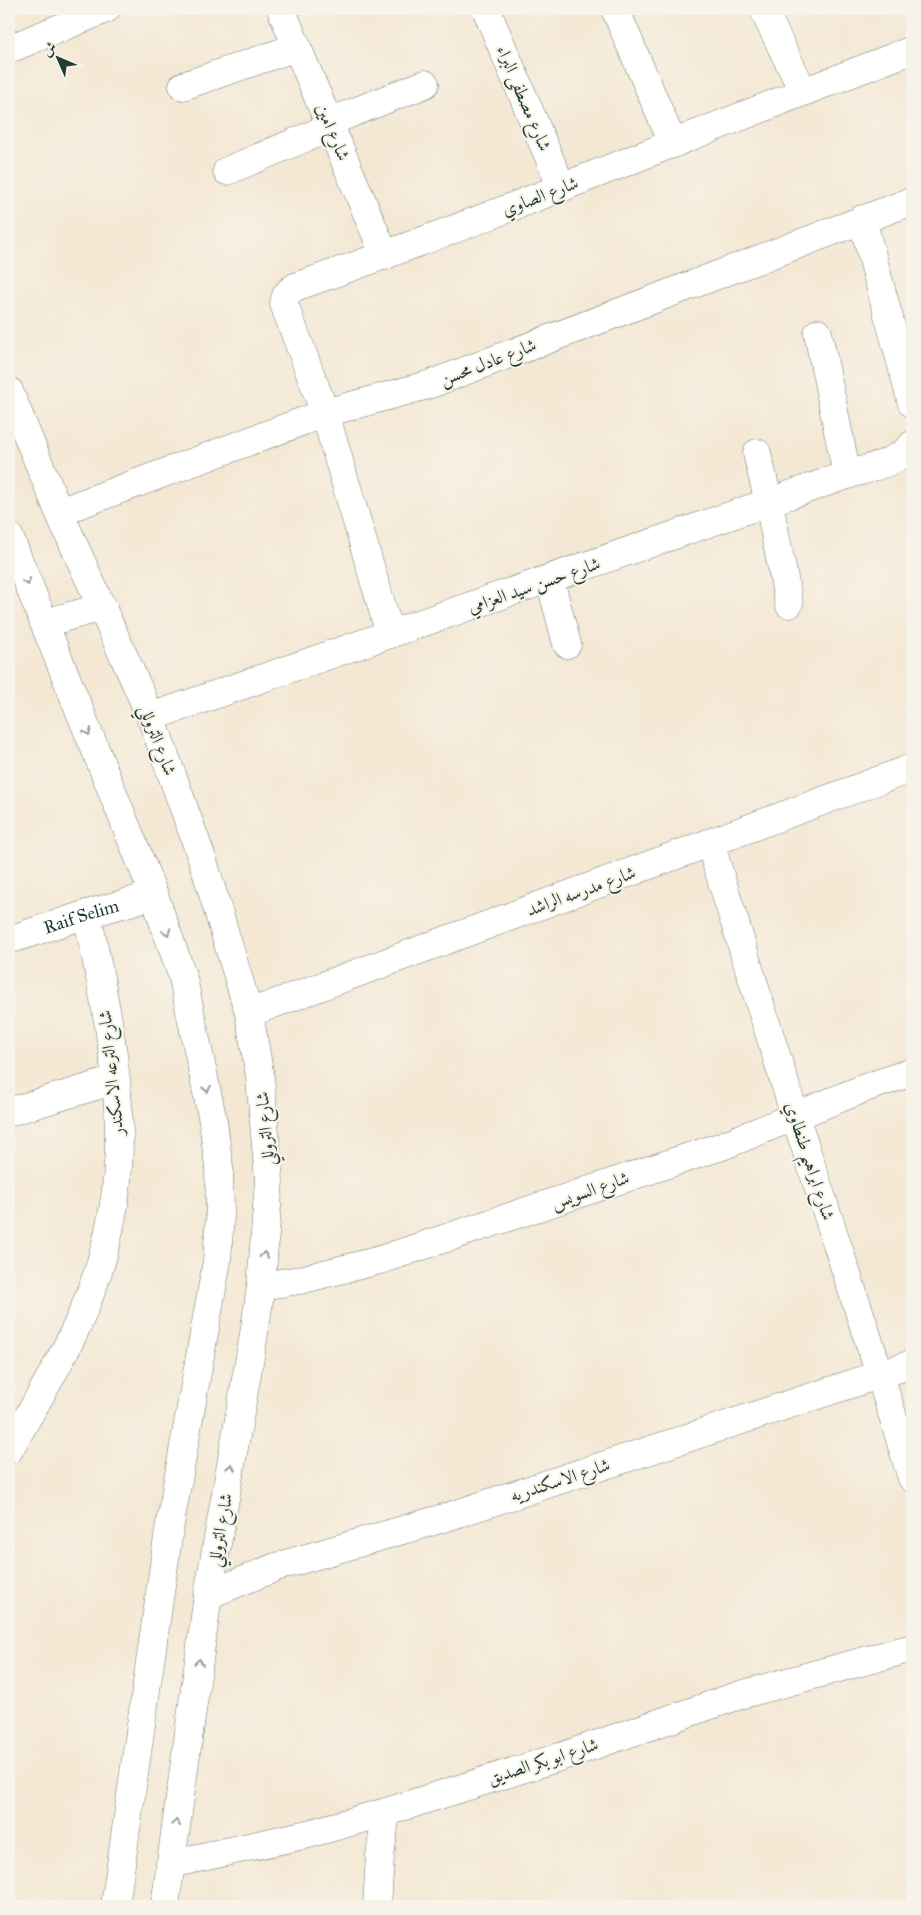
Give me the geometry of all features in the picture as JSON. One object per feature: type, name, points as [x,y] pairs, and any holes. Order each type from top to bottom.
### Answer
[{"type":"street","points":[[14,47],[106,9]]},
{"type":"street","name":"شارع مصطفى البراء","points":[[486,9],[562,188]]},
{"type":"street","points":[[615,9],[673,144]]},
{"type":"street","points":[[763,9],[803,91]]},
{"type":"street","name":"شارع امين","points":[[287,10],[297,47],[385,256]]},
{"type":"street","points":[[183,86],[297,47]]},
{"type":"street","name":"شارع الصاوي","points":[[325,413],[284,304],[288,291],[562,188],[803,91],[912,50]]},
{"type":"street","points":[[227,170],[425,84]]},
{"type":"street","name":"شارع عادل محسن","points":[[59,512],[325,413],[428,385],[912,201]]},
{"type":"street","points":[[862,219],[908,366],[912,403]]},
{"type":"street","points":[[818,334],[848,475]]},
{"type":"street","name":"شارع التروللي","points":[[9,391],[59,512],[151,717],[203,861],[249,1013],[260,1077],[269,1180],[261,1286],[208,1595],[165,1906]]},
{"type":"street","points":[[325,413],[390,634]]},
{"type":"street","name":"شارع حسن سيد العزامي","points":[[151,717],[848,475],[906,453],[912,445]]},
{"type":"street","points":[[757,453],[789,604]]},
{"type":"street","points":[[9,536],[154,895],[183,978],[213,1121],[219,1167],[220,1214],[217,1261],[169,1530],[115,1906]]},
{"type":"street","points":[[550,580],[568,644]]},
{"type":"street","points":[[44,623],[102,607]]},
{"type":"street","name":"شارع مدرسه الراشد","points":[[249,1013],[912,768]]},
{"type":"street","name":"شارع ابراهيم طنطاوي","points":[[710,843],[795,1116],[912,1478]]},
{"type":"street","name":"Raif Selim","points":[[9,940],[87,914],[154,895]]},
{"type":"street","name":"شارع الترعه الاسكندر","points":[[9,1450],[60,1359],[81,1316],[104,1252],[115,1196],[119,1138],[116,1080],[100,973],[87,914]]},
{"type":"street","name":"شارع السويس","points":[[261,1286],[300,1280],[380,1260],[722,1146],[865,1088],[912,1072]]},
{"type":"street","points":[[9,1112],[116,1080]]},
{"type":"street","name":"شارع الاسكندريه","points":[[208,1595],[276,1567],[446,1517],[912,1364]]},
{"type":"street","name":"شارع ابو بكر الصديق","points":[[170,1864],[308,1834],[386,1812],[740,1695],[912,1648]]},
{"type":"street","points":[[377,1906],[380,1856],[386,1812]]}]
